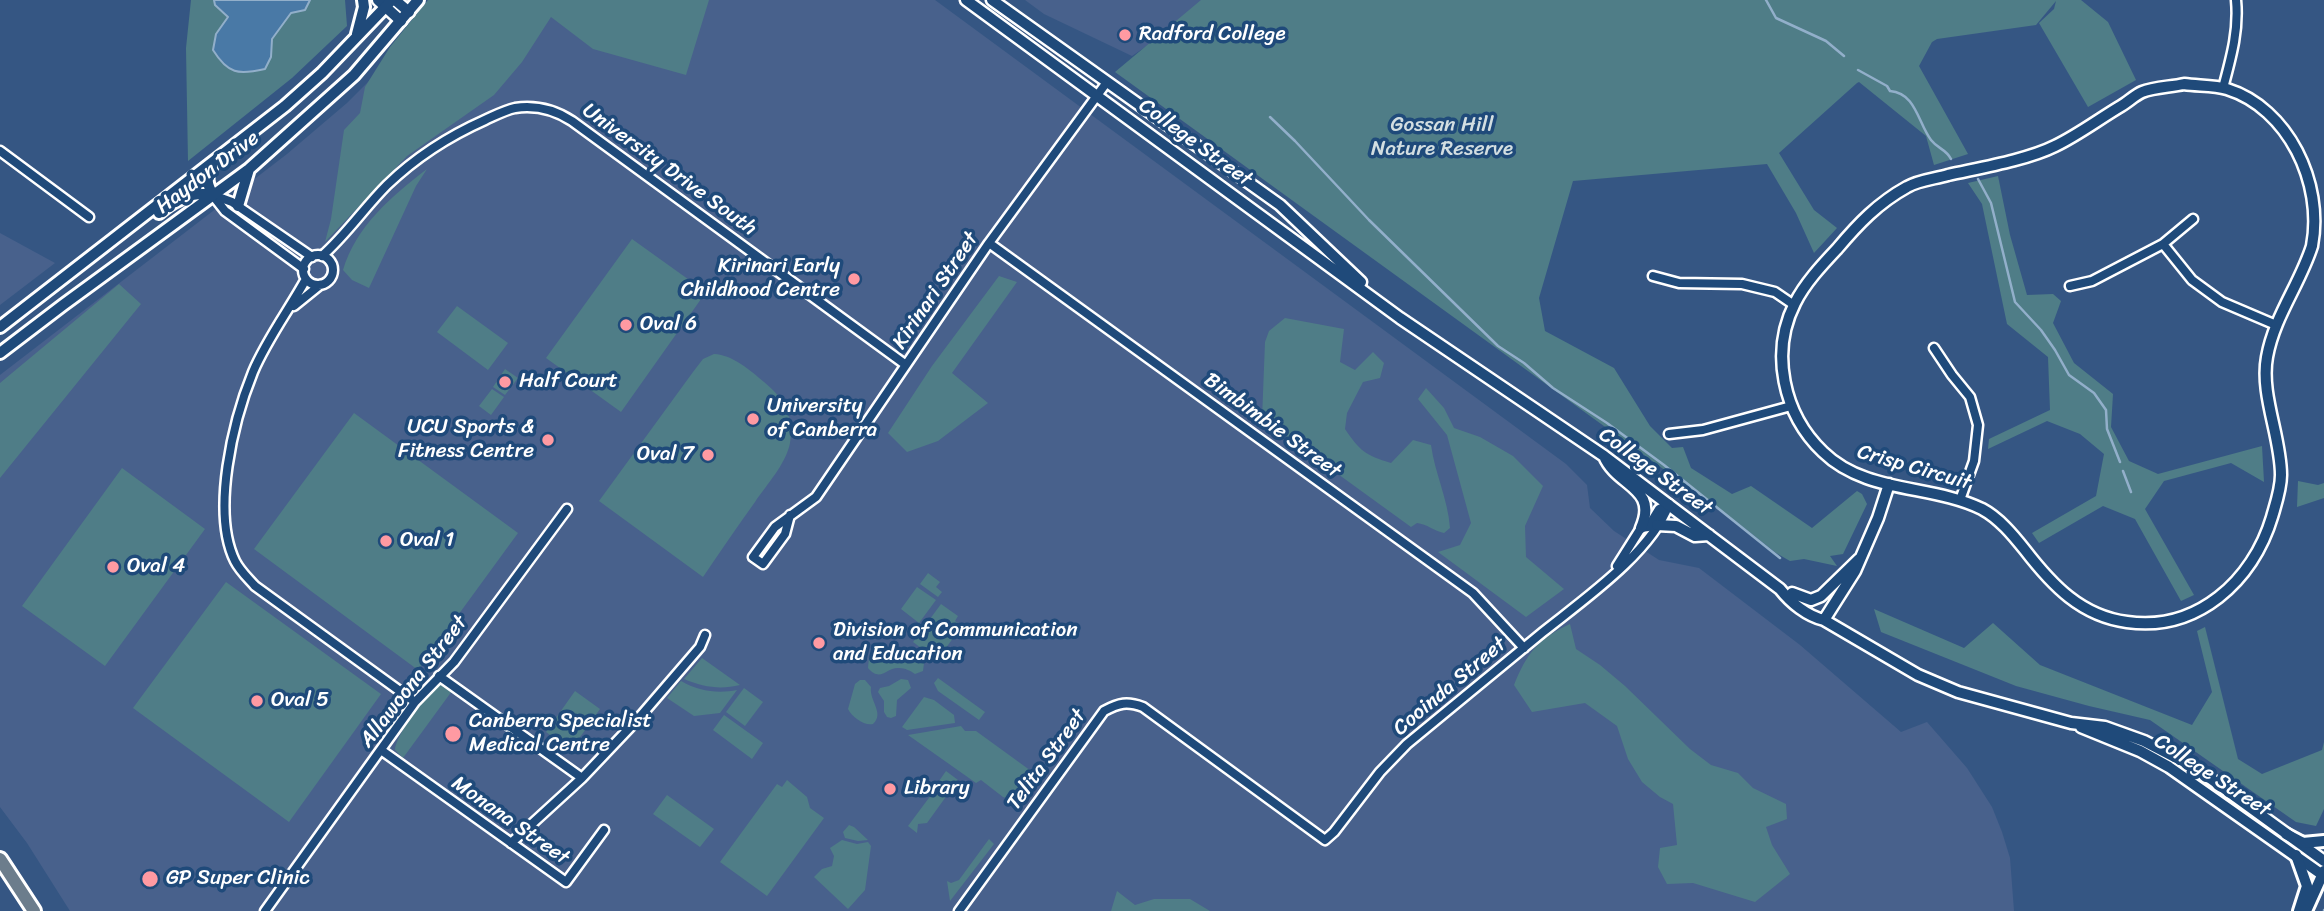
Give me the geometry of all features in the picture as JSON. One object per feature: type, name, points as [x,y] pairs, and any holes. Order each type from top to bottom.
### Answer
[{"type":"main road","points":[[357,37],[365,8],[363,0]]},
{"type":"main road","name":"Haydon Drive","points":[[0,353],[248,169],[354,75],[418,0]]},
{"type":"main road","name":"Haydon Drive","points":[[0,327],[285,106],[322,73],[387,2]]},
{"type":"main road","points":[[213,195],[208,187],[207,174],[218,158]]},
{"type":"main road","points":[[238,206],[248,169]]},
{"type":"main road","points":[[127,229],[148,222],[180,198],[199,192],[213,195]]},
{"type":"main road","points":[[2286,834],[2303,843],[2324,841]]},
{"type":"main road","points":[[2296,855],[2307,886],[2298,911]]},
{"type":"main road","points":[[0,859],[34,911]]},
{"type":"main road","points":[[2306,911],[2324,874]]},
{"type":"street","name":"College Street","points":[[966,0],[1400,318],[1604,456],[1780,589],[1787,599],[1814,617],[1825,620],[1918,676],[1958,692],[2071,723],[2155,758],[2324,874]]},
{"type":"street","name":"College Street","points":[[992,0],[1280,205],[1400,318]]},
{"type":"street","points":[[2223,88],[2235,46],[2236,0]]},
{"type":"street","points":[[387,2],[405,16]]},
{"type":"street","name":"Kirinari Street","points":[[790,515],[785,534],[764,564],[753,557],[775,527],[790,515],[816,496],[989,243],[1107,82]]},
{"type":"street","name":"Crisp Circuit","points":[[2184,85],[2223,88],[2247,97],[2276,118],[2298,146],[2315,191],[2313,244],[2276,325],[2266,360],[2268,397],[2280,455],[2280,488],[2266,537],[2241,577],[2216,601],[2191,615],[2165,622],[2143,623],[2128,622],[2092,612],[2068,598],[2045,575],[2016,538],[1985,510],[1960,500],[1869,480],[1839,465],[1821,451],[1801,426],[1791,406],[1782,372],[1783,350],[1794,305],[1810,281],[1867,214],[1911,184],[2053,147],[2144,91],[2184,85]]},
{"type":"street","name":"University Drive South","points":[[331,264],[340,241],[362,212],[406,168],[440,143],[507,110],[548,110],[586,131],[906,365]]},
{"type":"street","points":[[0,151],[89,217]]},
{"type":"street","points":[[213,195],[238,206],[331,264],[332,275],[328,282],[320,285],[289,310]]},
{"type":"street","points":[[213,195],[225,211],[304,269]]},
{"type":"street","points":[[2070,286],[2092,281],[2163,244],[2193,219]]},
{"type":"street","name":"University Drive South","points":[[317,257],[340,241]]},
{"type":"street","name":"Bimbimbie Street","points":[[989,243],[1473,593],[1524,648]]},
{"type":"street","points":[[2163,244],[2192,280],[2222,302],[2276,325]]},
{"type":"street","points":[[2313,244],[2324,247]]},
{"type":"street","points":[[317,257],[306,262],[306,279],[254,371],[236,423],[226,476],[228,542],[236,562],[255,586],[415,702]]},
{"type":"street","points":[[1653,276],[1679,283],[1742,284],[1775,292],[1794,305]]},
{"type":"street","points":[[306,279],[320,285]]},
{"type":"street","points":[[1934,348],[1970,397],[1978,425],[1974,461],[1960,500]]},
{"type":"street","points":[[1669,435],[1703,430],[1791,406]]},
{"type":"street","points":[[1604,456],[1609,469],[1644,498],[1645,519],[1641,528]]},
{"type":"street","points":[[1825,620],[1855,571],[1878,518],[1889,484]]},
{"type":"street","name":"Cooinda Street","points":[[1612,575],[1641,528],[1648,527],[1659,509],[1669,504]]},
{"type":"street","name":"Cooinda Street","points":[[1325,840],[1380,772],[1407,744],[1640,549],[1669,504]]},
{"type":"street","name":"Allawoona Street","points":[[265,911],[415,702],[454,662],[567,509]]},
{"type":"street","points":[[1657,525],[1676,526],[1695,537],[1709,535]]},
{"type":"street","points":[[1792,593],[1811,600],[1821,596],[1860,559]]},
{"type":"street","name":"College Street","points":[[1780,589],[1792,593],[1818,611],[1825,620]]},
{"type":"street","points":[[511,843],[582,778],[638,719],[700,647],[705,635]]},
{"type":"street","points":[[439,676],[582,778]]},
{"type":"street","name":"Telita Street","points":[[959,911],[1104,711],[1117,704],[1129,702],[1143,707],[1325,840]]},
{"type":"street","name":"College Street","points":[[2071,723],[2105,727],[2161,749],[2196,768],[2324,861]]},
{"type":"street","name":"Monana Street","points":[[381,750],[566,882],[604,830]]},
{"type":"shaded area","points":[[214,0],[310,0],[305,10],[291,13],[272,39],[271,57],[265,69],[241,72],[229,68],[213,50],[216,34],[228,17],[215,5]]},
{"type":"shaded area","name":"University of Canberra","points":[[442,0],[935,0],[1566,464],[1587,485],[1590,508],[1614,531],[1659,560],[1699,568],[1800,645],[1901,732],[1927,722],[1967,768],[1992,807],[2010,858],[2014,911],[70,911],[27,843],[0,807],[0,375],[287,154],[347,103],[403,47]]},
{"type":"shaded area","name":"Radford College","points":[[1025,0],[1214,0],[1132,56],[1044,14]]},
{"type":"shaded area","points":[[0,233],[55,263],[0,305]]},
{"type":"green space","points":[[191,0],[345,0],[347,26],[292,78],[188,161],[186,48]]},
{"type":"green space","points":[[428,0],[709,0],[686,75],[593,49],[551,17],[522,62],[494,95],[407,156],[325,242],[344,130],[360,113],[365,87],[390,47]]},
{"type":"green space","name":"Gossan Hill Nature Reserve","points":[[1201,0],[2081,0],[2108,22],[2136,80],[2088,107],[2039,23],[2054,9],[2056,1],[2036,25],[1937,39],[1932,42],[1919,66],[1968,154],[1934,165],[1926,136],[1857,83],[1779,153],[1814,210],[1837,228],[1814,253],[1796,213],[1767,164],[1573,181],[1539,298],[1545,331],[1614,368],[1650,426],[1672,448],[1683,447],[1691,468],[1732,494],[1751,486],[1812,528],[1857,491],[1862,494],[1867,504],[1843,554],[1830,556],[1837,566],[1804,559],[1790,561],[1776,553],[1115,72]]},
{"type":"green space","points":[[427,169],[416,186],[369,288],[352,280],[343,270],[357,239],[388,201]]},
{"type":"green space","points":[[1998,176],[2010,235],[2027,295],[2053,294],[2061,301],[2053,323],[2074,363],[2113,394],[2111,427],[2129,461],[2158,474],[2262,446],[2264,482],[2231,463],[2164,481],[2145,509],[2194,595],[2181,601],[2135,519],[2103,506],[2039,543],[2032,533],[2096,496],[2104,454],[2080,434],[2047,421],[1988,449],[1989,439],[2050,410],[2048,357],[2007,324],[1982,204],[1968,183]]},
{"type":"green space","name":"Oval 6","points":[[632,239],[706,292],[621,412],[546,358]]},
{"type":"green space","points":[[999,276],[1017,282],[952,373],[988,403],[938,441],[907,452],[888,433],[932,366]]},
{"type":"green space","points":[[119,284],[141,304],[0,478],[0,383]]},
{"type":"green space","points":[[457,306],[508,343],[488,370],[437,332]]},
{"type":"green space","points":[[1285,318],[1344,329],[1340,362],[1355,370],[1373,352],[1384,363],[1380,378],[1363,382],[1347,413],[1345,429],[1364,451],[1391,463],[1413,440],[1431,445],[1449,517],[1450,528],[1444,533],[1417,523],[1411,527],[1262,419],[1265,342],[1269,331]]},
{"type":"green space","name":"Oval 7","points":[[714,354],[741,364],[771,388],[786,409],[791,434],[788,451],[780,466],[703,577],[599,501],[703,359]]},
{"type":"green space","name":"Half Court","points":[[505,369],[518,378],[505,395],[493,387]]},
{"type":"green space","points":[[1426,388],[1444,408],[1454,428],[1480,437],[1513,456],[1543,486],[1525,526],[1526,557],[1564,589],[1526,617],[1438,552],[1460,545],[1471,523],[1447,435],[1418,399]]},
{"type":"green space","name":"Half Court","points":[[492,389],[504,397],[491,415],[479,406]]},
{"type":"green space","name":"Oval 1","points":[[354,413],[518,533],[418,670],[254,549]]},
{"type":"green space","name":"Oval 4","points":[[122,468],[205,529],[105,666],[22,606]]},
{"type":"green space","points":[[2298,481],[2318,485],[2324,483],[2324,498],[2297,507]]},
{"type":"green space","points":[[928,573],[940,582],[936,587],[942,592],[938,597],[920,584]]},
{"type":"green space","name":"Oval 5","points":[[226,582],[381,694],[289,822],[133,708]]},
{"type":"green space","points":[[917,587],[936,600],[919,623],[901,609]]},
{"type":"green space","points":[[941,604],[958,616],[955,621],[962,626],[937,660],[913,642]]},
{"type":"green space","points":[[1874,609],[1964,648],[1993,623],[2040,665],[2192,725],[2212,692],[2197,631],[2205,627],[2238,759],[2262,774],[2322,750],[2324,742],[2324,809],[2316,826],[2296,822],[2150,720],[2016,686],[1881,632]]},
{"type":"green space","points":[[1570,624],[1576,649],[1625,686],[1690,749],[1711,765],[1738,773],[1753,788],[1786,804],[1787,819],[1766,827],[1772,845],[1790,874],[1755,902],[1693,883],[1667,884],[1658,867],[1660,848],[1677,845],[1673,804],[1642,782],[1628,759],[1617,726],[1585,703],[1532,712],[1514,685],[1535,648],[1550,635]]},
{"type":"green space","points":[[891,647],[921,659],[924,663],[923,671],[915,674],[894,668],[876,674],[868,668],[869,657]]},
{"type":"green space","points":[[702,658],[740,685],[712,687],[684,679]]},
{"type":"green space","points":[[938,678],[985,712],[979,720],[938,691],[934,683]]},
{"type":"green space","points":[[901,679],[908,680],[911,688],[897,700],[896,716],[887,717],[884,701],[878,692],[880,688]]},
{"type":"green space","points":[[865,680],[871,687],[877,711],[873,724],[859,720],[848,709],[855,684]]},
{"type":"green space","points":[[681,681],[708,691],[737,690],[720,713],[694,716],[667,698]]},
{"type":"green space","points":[[440,685],[448,685],[447,688],[452,691],[403,758],[395,750],[405,726],[432,691]]},
{"type":"green space","points":[[744,688],[763,702],[745,726],[726,712]]},
{"type":"green space","points":[[575,691],[600,709],[571,750],[546,732]]},
{"type":"green space","points":[[924,697],[934,700],[954,715],[955,723],[907,730],[902,727]]},
{"type":"green space","points":[[724,715],[763,743],[752,759],[713,730]]},
{"type":"green space","points":[[961,726],[965,731],[976,731],[1038,776],[1019,802],[1003,797],[981,780],[976,783],[908,735]]},
{"type":"green space","points":[[946,771],[958,780],[927,823],[918,824],[917,833],[908,826]]},
{"type":"green space","points":[[787,780],[807,797],[810,808],[824,818],[767,896],[720,862],[777,784],[782,787]]},
{"type":"green space","points":[[667,795],[714,829],[700,847],[653,814]]},
{"type":"green space","points":[[849,825],[868,840],[845,838],[843,832]]},
{"type":"green space","points":[[989,839],[994,844],[950,901],[947,881],[951,883],[959,880]]},
{"type":"green space","points":[[842,840],[857,844],[868,842],[871,846],[865,890],[848,909],[814,877],[822,869],[832,866],[834,856],[830,848]]},
{"type":"green space","points":[[1117,891],[1135,905],[1154,899],[1190,899],[1210,911],[1111,911]]},
{"type":"waterway","points":[[1766,0],[1776,18],[1826,41],[1844,56]]},
{"type":"waterway","points":[[1858,70],[1887,86],[1890,91],[1906,97],[1931,140],[1951,159]]},
{"type":"waterway","points":[[1270,117],[1369,220],[1498,346],[1664,465],[1780,558]]},
{"type":"waterway","points":[[1978,179],[1991,203],[2015,302],[2041,330],[2069,375],[2094,393],[2106,410],[2107,429],[2120,462]]},
{"type":"waterway","points":[[2123,471],[2131,492]]},
{"type":"place","name":"Radford College","points":[[1125,35]]},
{"type":"place","name":"Kirinari Early Childhood Centre","points":[[854,279]]},
{"type":"place","name":"Oval 6","points":[[626,325]]},
{"type":"place","name":"Half Court","points":[[505,382]]},
{"type":"place","name":"University of Canberra","points":[[753,419]]},
{"type":"place","name":"UCU Sports & Fitness Centre","points":[[548,440]]},
{"type":"place","name":"Oval 7","points":[[708,455]]},
{"type":"place","name":"Oval 1","points":[[386,541]]},
{"type":"place","name":"Oval 4","points":[[113,567]]},
{"type":"place","name":"Division of Communication and Education","points":[[819,643]]},
{"type":"place","name":"Oval 5","points":[[257,701]]},
{"type":"place","name":"Canberra Specialist Medical Centre","points":[[453,734]]},
{"type":"place","name":"Library","points":[[890,789]]},
{"type":"place","name":"GP Super Clinic","points":[[150,879]]}]
